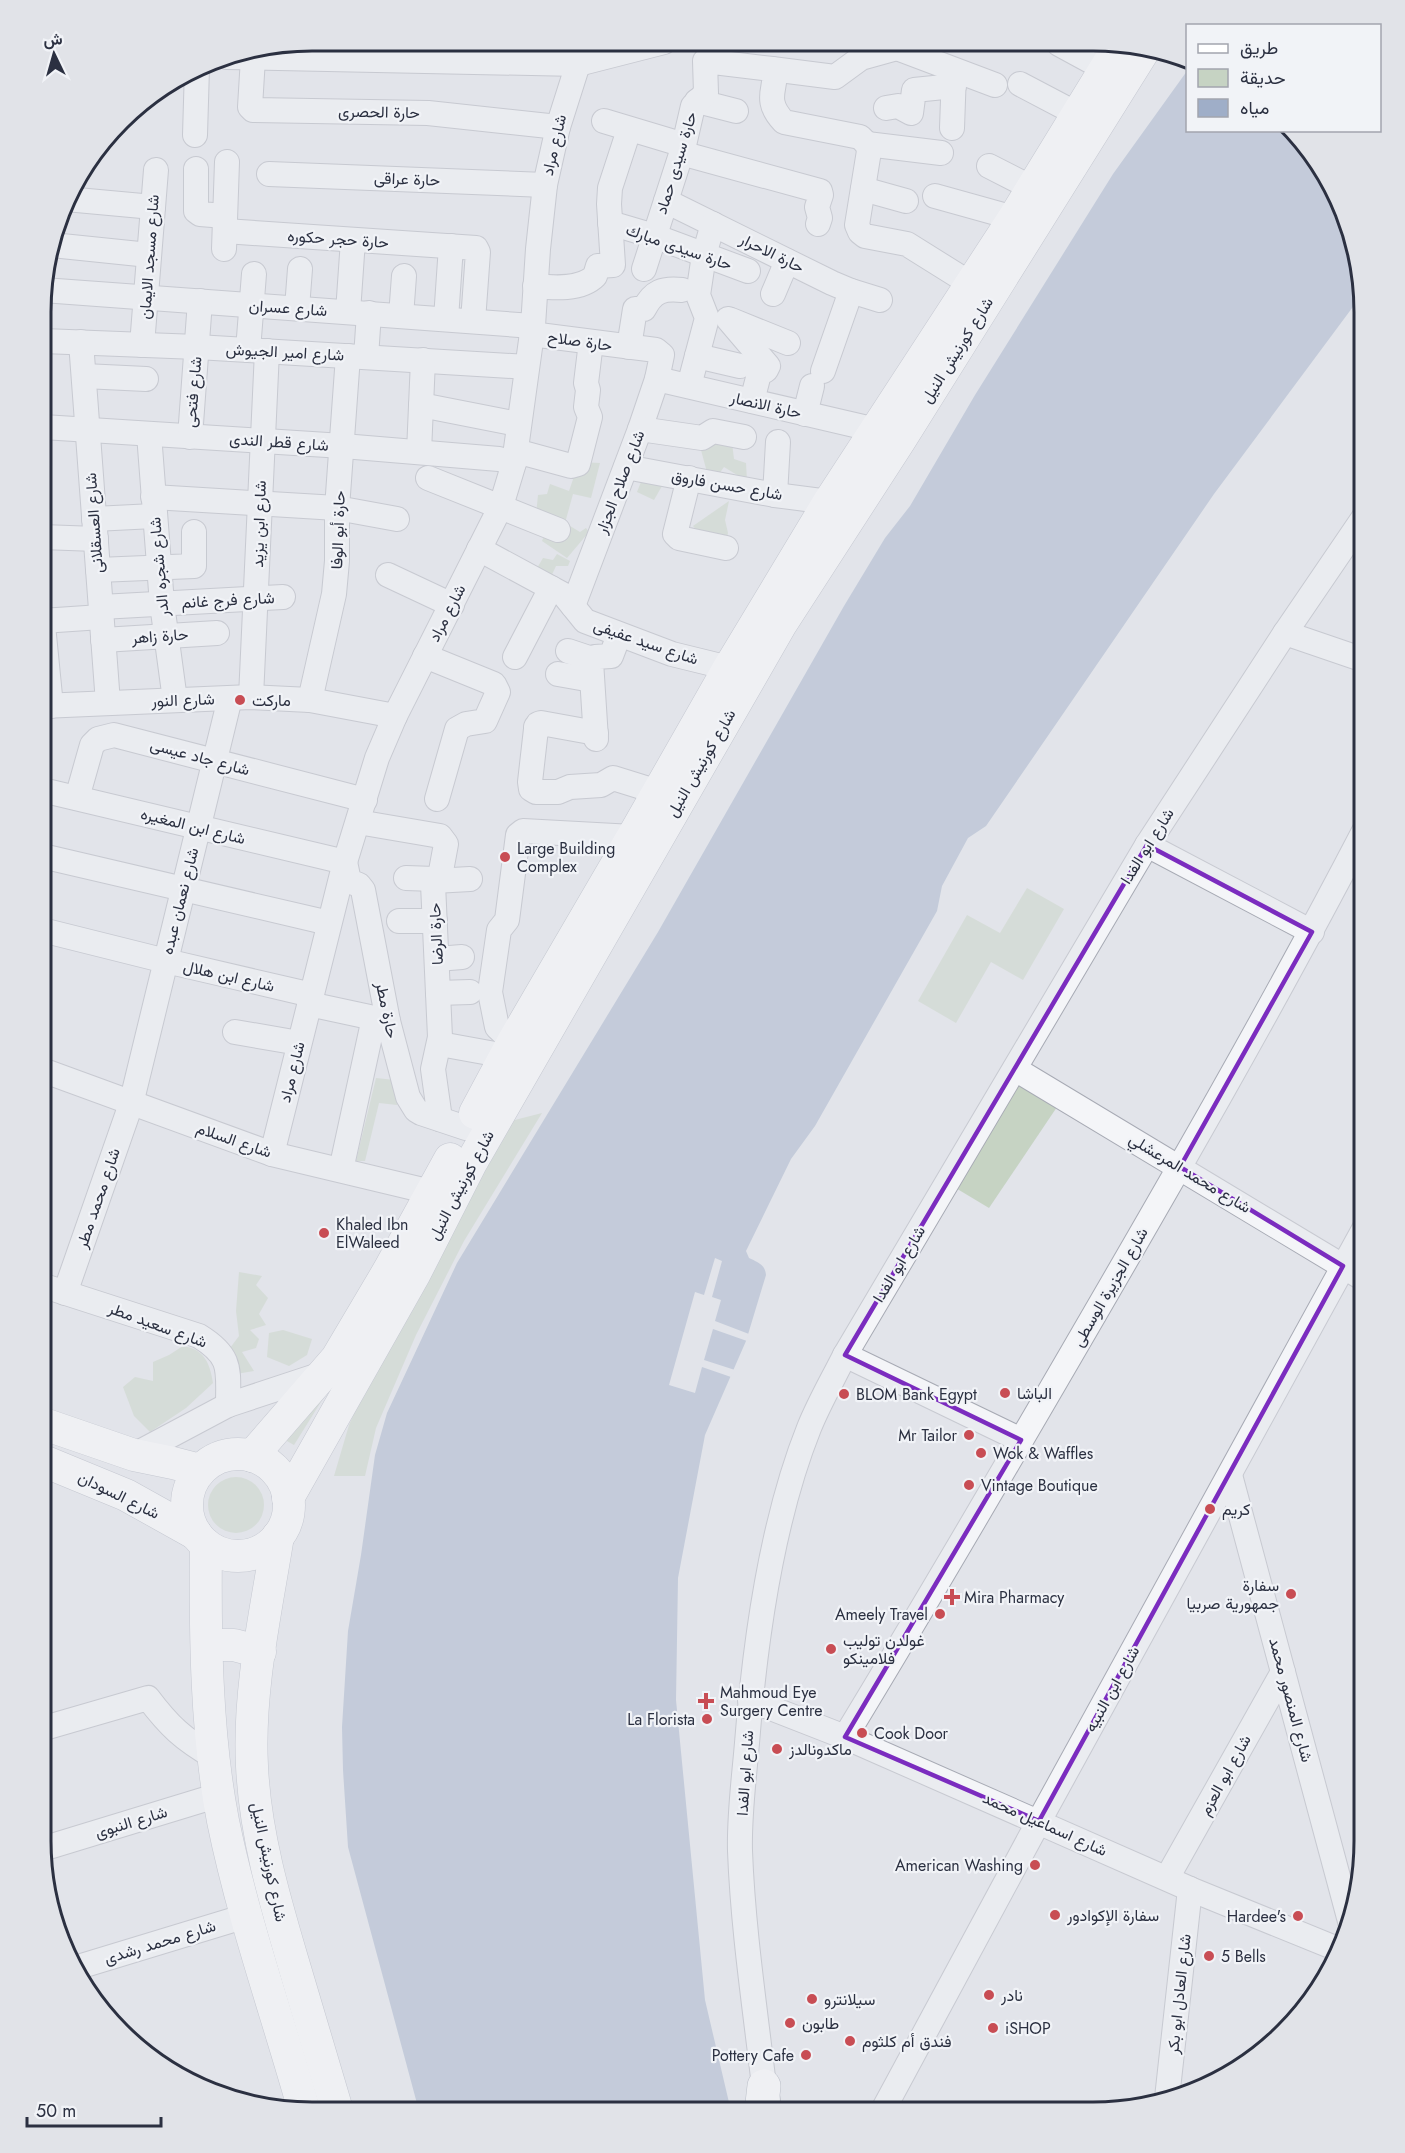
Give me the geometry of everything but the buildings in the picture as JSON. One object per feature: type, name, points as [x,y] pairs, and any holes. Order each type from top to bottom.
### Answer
[{"type":"main road","name":"شارع كورنيش النيل","points":[[252,1456],[337,1358],[389,1270],[431,1192],[453,1124],[509,1049],[729,668],[829,502],[1014,218],[1113,56]]},
{"type":"main road","name":"شارع كورنيش النيل","points":[[288,1498],[414,1275],[471,1162],[781,624],[1141,56]]},
{"type":"main road","points":[[51,1427],[134,1455],[173,1462],[200,1470]]},
{"type":"main road","points":[[233,1454],[252,1456],[265,1462],[276,1471],[284,1484],[288,1498],[285,1524],[278,1536],[267,1547],[252,1554],[236,1556],[220,1553],[201,1539],[188,1519],[187,1502],[190,1485],[200,1470],[215,1459],[233,1454]]},
{"type":"main road","name":"شارع السودان","points":[[51,1464],[126,1496],[201,1539]]},
{"type":"main road","name":"شارع كورنيش النيل","points":[[278,1536],[252,1722],[252,1766],[257,1821],[278,1910],[335,2102]]},
{"type":"main road","name":"شارع كورنيش النيل","points":[[201,1539],[214,1757],[223,1821],[246,1916],[301,2101]]},
{"type":"main road","points":[[207,1645],[234,1645],[260,1652]]},
{"type":"main road","points":[[280,2100],[278,2081],[286,2048]]},
{"type":"street","points":[[253,58],[503,51],[578,64],[629,51]]},
{"type":"street","points":[[883,51],[861,58],[835,76],[772,69],[774,74],[773,105],[776,113],[784,122],[860,137],[867,144],[869,151],[857,225],[862,234],[907,244],[971,284]]},
{"type":"street","points":[[915,51],[995,86]]},
{"type":"street","points":[[1090,51],[1113,56]]},
{"type":"street","name":"حارة الحصرى","points":[[253,58],[250,107],[253,110],[428,113],[558,127]]},
{"type":"street","name":"حارة سيدى حماد","points":[[644,269],[682,149],[693,106],[707,89],[705,61],[772,69]]},
{"type":"street","name":"شارع مراد","points":[[272,1154],[345,862],[377,758],[395,716],[501,506],[515,457],[532,330],[545,185],[558,127],[578,64]]},
{"type":"street","points":[[886,108],[898,106],[911,113],[914,90],[962,72]]},
{"type":"street","points":[[952,128],[962,72]]},
{"type":"street","points":[[195,135],[197,78]]},
{"type":"street","points":[[1020,84],[1077,114]]},
{"type":"street","points":[[697,101],[736,111]]},
{"type":"street","points":[[604,121],[682,149],[820,191],[817,207],[820,218],[818,224]]},
{"type":"street","name":"حارة سيدى مبارك","points":[[535,285],[567,288],[592,280],[600,265],[613,265],[610,188],[626,139]]},
{"type":"street","points":[[867,144],[940,153]]},
{"type":"street","points":[[224,232],[227,162]]},
{"type":"street","points":[[989,166],[1032,188]]},
{"type":"street","name":"حارة حجر حكوره","points":[[196,169],[196,212],[224,232],[475,248],[478,251],[473,321]]},
{"type":"street","name":"شارع مسجد الايمان","points":[[142,345],[156,170]]},
{"type":"street","name":"حارة عراقى","points":[[269,174],[545,185]]},
{"type":"street","points":[[863,189],[906,201]]},
{"type":"street","points":[[935,195],[1014,218]]},
{"type":"street","points":[[76,200],[153,207]]},
{"type":"street","name":"حارة الاحرار","points":[[666,201],[851,291],[880,300]]},
{"type":"street","name":"حارة سيدى مبارك","points":[[610,223],[748,271]]},
{"type":"street","points":[[712,224],[704,255],[698,295],[768,366],[759,374],[752,401]]},
{"type":"street","name":"حارة أبو الوفا","points":[[310,700],[334,594],[337,561],[337,508],[343,446],[357,357],[358,313],[353,240]]},
{"type":"street","points":[[60,246],[149,255]]},
{"type":"street","points":[[446,320],[451,246]]},
{"type":"street","points":[[773,294],[787,261]]},
{"type":"street","points":[[297,308],[300,270]]},
{"type":"street","name":"شارع ابن يزيد","points":[[241,697],[256,599],[263,441],[252,305],[254,274]]},
{"type":"street","points":[[401,316],[404,276]]},
{"type":"street","name":"حارة صلاح","points":[[629,347],[635,309],[644,309],[652,296],[663,290],[682,291]]},
{"type":"street","name":"شارع عسران","points":[[52,291],[473,321],[532,330]]},
{"type":"street","points":[[805,414],[851,291]]},
{"type":"street","name":"شارع فتحى","points":[[189,437],[200,302]]},
{"type":"street","points":[[689,386],[707,318],[717,316],[788,343]]},
{"type":"street","name":"حارة صلاح","points":[[532,330],[591,342],[659,351],[659,368]]},
{"type":"street","name":"شارع امير الجيوش","points":[[51,341],[197,347],[527,367]]},
{"type":"street","name":"شارع العسقلانى","points":[[81,342],[108,703]]},
{"type":"street","name":"شارع قطر الندى","points":[[51,428],[343,446],[499,459],[515,457],[573,466],[578,464],[590,417],[586,407],[588,390],[586,383],[591,342]]},
{"type":"street","points":[[697,356],[740,366]]},
{"type":"street","points":[[418,452],[423,360]]},
{"type":"street","name":"حارة الانصار","points":[[659,368],[689,386],[876,430]]},
{"type":"street","name":"شارع صلاح الجزار","points":[[573,606],[640,429],[659,368]]},
{"type":"street","points":[[84,376],[146,379]]},
{"type":"street","points":[[421,405],[518,424]]},
{"type":"street","points":[[640,429],[702,438],[713,431],[744,437]]},
{"type":"street","name":"شارع شجره الدر","points":[[149,434],[162,604],[175,700]]},
{"type":"street","points":[[775,495],[778,442]]},
{"type":"street","name":"شارع حسن فاروق","points":[[626,467],[775,495],[829,502]]},
{"type":"street","points":[[428,478],[558,530]]},
{"type":"street","points":[[689,478],[675,534],[679,538],[726,548]]},
{"type":"street","points":[[51,536],[95,529],[154,506],[259,502],[337,508],[397,519]]},
{"type":"street","name":"شارع ابو الفدا","points":[[765,2102],[740,1850],[750,1700],[778,1528],[809,1427],[845,1355],[1147,845],[1354,531]]},
{"type":"street","points":[[98,570],[194,566],[195,532]]},
{"type":"street","name":"شارع سيد عفيفى","points":[[479,549],[564,595],[585,621],[672,654],[729,668]]},
{"type":"street","points":[[388,575],[452,605]]},
{"type":"street","points":[[515,657],[551,588]]},
{"type":"street","name":"شارع فرج غانم","points":[[102,621],[162,604],[283,597]]},
{"type":"street","points":[[51,621],[102,621]]},
{"type":"street","name":"حارة زاهر","points":[[102,621],[166,636],[217,633]]},
{"type":"street","points":[[1285,633],[1354,657]]},
{"type":"street","points":[[558,674],[592,669],[611,656],[619,635]]},
{"type":"street","points":[[568,651],[592,669],[596,736],[538,724],[530,782],[533,791],[562,791],[570,787],[601,785],[613,778],[658,792]]},
{"type":"street","points":[[425,656],[494,684],[498,692],[485,721],[466,724],[457,729],[437,799]]},
{"type":"street","name":"شارع النور","points":[[51,706],[241,697],[310,700],[395,716]]},
{"type":"street","name":"شارع نعمان عبده","points":[[131,1104],[215,762],[241,697]]},
{"type":"street","name":"شارع جاد عيسى","points":[[77,798],[92,745],[106,735],[114,735],[365,800]]},
{"type":"street","name":"شارع ابن المغيره","points":[[51,792],[345,862]]},
{"type":"street","name":"حارة الرضا","points":[[358,822],[436,835],[446,844],[441,871],[434,880],[440,1044],[433,1069],[453,1124]]},
{"type":"street","points":[[509,1049],[496,1027],[491,985],[499,930],[507,920],[517,836],[523,831],[633,837]]},
{"type":"street","points":[[1147,845],[1312,932]]},
{"type":"street","name":"شارع الجزيرة الوسطى","points":[[845,1737],[948,1567],[1180,1167],[1312,932],[1354,850]]},
{"type":"street","points":[[51,858],[329,923]]},
{"type":"street","name":"حارة مطر","points":[[345,862],[349,881],[359,885],[363,890],[381,1020],[411,1105],[421,1113],[453,1124]]},
{"type":"street","points":[[406,878],[470,879]]},
{"type":"street","points":[[399,921],[435,921]]},
{"type":"street","name":"شارع ابن هلال","points":[[51,932],[310,999],[381,1020]]},
{"type":"street","points":[[437,959],[462,957]]},
{"type":"street","points":[[438,993],[470,992]]},
{"type":"street","points":[[340,1170],[381,1020]]},
{"type":"street","points":[[235,1032],[299,1043]]},
{"type":"street","points":[[440,1044],[509,1049]]},
{"type":"street","name":"شارع محمد المرعشلي","points":[[1015,1069],[1354,1273]]},
{"type":"street","name":"شارع السلام","points":[[51,1073],[272,1154],[431,1192]]},
{"type":"street","name":"شارع محمد مطر","points":[[65,1293],[131,1104]]},
{"type":"street","name":"شارع ابن النبيه","points":[[887,2102],[1354,1247]]},
{"type":"street","name":"شارع سعيد مطر","points":[[51,1289],[199,1336],[214,1346],[225,1358],[228,1405]]},
{"type":"street","points":[[845,1355],[1021,1440]]},
{"type":"street","points":[[134,1455],[228,1405],[325,1373]]},
{"type":"street","name":"شارع المنصور محمد","points":[[1230,1475],[1346,1906]]},
{"type":"street","name":"شارع ابو العزم","points":[[1167,1878],[1283,1672]]},
{"type":"street","points":[[51,1726],[148,1698],[173,1728],[188,1741],[214,1757]]},
{"type":"street","name":"شارع اسماعيل محمد","points":[[750,1700],[845,1737],[1190,1889],[1332,1947]]},
{"type":"street","name":"شارع النبوى","points":[[51,1846],[219,1795]]},
{"type":"street","name":"شارع العادل ابو بكر","points":[[1168,2091],[1190,1889]]},
{"type":"street","name":"شارع محمد رشدى","points":[[83,1966],[246,1916]]},
{"type":"highlighted area","points":[[1147,845],[1312,932],[1180,1167],[1343,1266],[1039,1821],[845,1737],[1021,1440],[845,1355]]},
{"type":"green space","points":[[731,435],[734,459],[746,463],[747,481],[724,467],[716,478],[708,476],[701,450]]},
{"type":"green space","points":[[579,462],[600,463],[591,498],[573,494],[565,523],[580,532],[586,528],[589,532],[567,558],[542,541],[550,522],[536,515],[538,495],[547,494],[550,484],[569,491]]},
{"type":"green space","points":[[645,472],[661,473],[662,486],[654,500],[637,492]]},
{"type":"green space","points":[[729,501],[725,520],[728,533],[726,542],[706,541],[693,526]]},
{"type":"green space","points":[[557,554],[570,561],[568,566],[556,566],[548,583],[533,575],[543,558],[553,560]]},
{"type":"green space","points":[[1027,888],[1064,909],[1023,980],[991,962],[956,1023],[918,1001],[967,915],[1000,933]]},
{"type":"green space","points":[[1016,1077],[1057,1107],[989,1208],[954,1187]]},
{"type":"green space","points":[[376,1078],[395,1080],[403,1087],[397,1105],[379,1103],[365,1161],[356,1161]]},
{"type":"green space","points":[[542,1113],[464,1241],[416,1335],[376,1428],[365,1476],[334,1476],[349,1425],[366,1386],[499,1124]]},
{"type":"green space","points":[[239,1272],[262,1276],[256,1285],[268,1298],[259,1314],[266,1325],[250,1330],[259,1339],[256,1348],[242,1352],[254,1371],[236,1374],[230,1348],[239,1336],[236,1311]]},
{"type":"green space","points":[[283,1330],[312,1339],[307,1355],[289,1366],[267,1357],[269,1333]]},
{"type":"green space","points":[[183,1346],[196,1350],[205,1358],[213,1383],[186,1408],[150,1432],[134,1416],[123,1387],[135,1377],[153,1381],[153,1362]]},
{"type":"green space","points":[[349,1357],[294,1445],[278,1436]]},
{"type":"green space","points":[[230,1477],[242,1477],[256,1485],[264,1499],[262,1516],[256,1525],[242,1533],[230,1533],[213,1521],[208,1511],[208,1499],[220,1482]]},
{"type":"water","points":[[1186,72],[1186,132],[1282,132],[1300,153],[1327,196],[1340,228],[1352,278],[1354,306],[1214,494],[986,826],[968,838],[942,886],[937,911],[815,1126],[791,1159],[746,1251],[749,1258],[762,1266],[766,1275],[746,1341],[705,1435],[678,1578],[676,1700],[705,2000],[729,2102],[417,2102],[348,1847],[343,1770],[342,1727],[348,1631],[375,1455],[387,1413],[457,1263],[658,932],[844,606],[885,538],[910,506],[975,395],[1113,174]]},
{"type":"pier","points":[[715,1258],[722,1261],[712,1297],[721,1300],[715,1321],[749,1334],[747,1341],[713,1329],[704,1360],[735,1370],[731,1377],[702,1367],[695,1393],[669,1385],[695,1292],[704,1295]]},
{"type":"place","name":"ماركت","points":[[240,700]]},
{"type":"place","name":"Large Building Complex","points":[[505,857]]},
{"type":"place","name":"Khaled Ibn ElWaleed","points":[[324,1233]]},
{"type":"place","name":"الباشا","points":[[1005,1393]]},
{"type":"place","name":"BLOM Bank Egypt","points":[[844,1394]]},
{"type":"place","name":"Mr Tailor","points":[[969,1435]]},
{"type":"place","name":"Wok & Waffles","points":[[981,1453]]},
{"type":"place","name":"Vintage Boutique","points":[[969,1485]]},
{"type":"place","name":"كريم","points":[[1210,1509]]},
{"type":"place","name":"سفارة جمهورية صربيا","points":[[1291,1594]]},
{"type":"place","name":"Mira Pharmacy","points":[[952,1597]]},
{"type":"place","name":"Ameely Travel","points":[[940,1614]]},
{"type":"place","name":"غولدن توليب فلامينكو","points":[[831,1649]]},
{"type":"place","name":"Mahmoud Eye Surgery Centre","points":[[706,1701]]},
{"type":"place","name":"La Florista","points":[[707,1719]]},
{"type":"place","name":"Cook Door","points":[[862,1733]]},
{"type":"place","name":"ماكدونالدز","points":[[777,1749]]},
{"type":"place","name":"American Washing","points":[[1035,1865]]},
{"type":"place","name":"سفارة الإكوادور","points":[[1055,1915]]},
{"type":"place","name":"Hardee's","points":[[1298,1916]]},
{"type":"place","name":"5 Bells","points":[[1209,1956]]},
{"type":"place","name":"نادر","points":[[989,1995]]},
{"type":"place","name":"سيلانترو","points":[[812,1999]]},
{"type":"place","name":"طابون","points":[[790,2023]]},
{"type":"place","name":"iSHOP","points":[[993,2028]]},
{"type":"place","name":"فندق أم كلثوم","points":[[850,2041]]},
{"type":"place","name":"Pottery Cafe","points":[[806,2055]]}]
